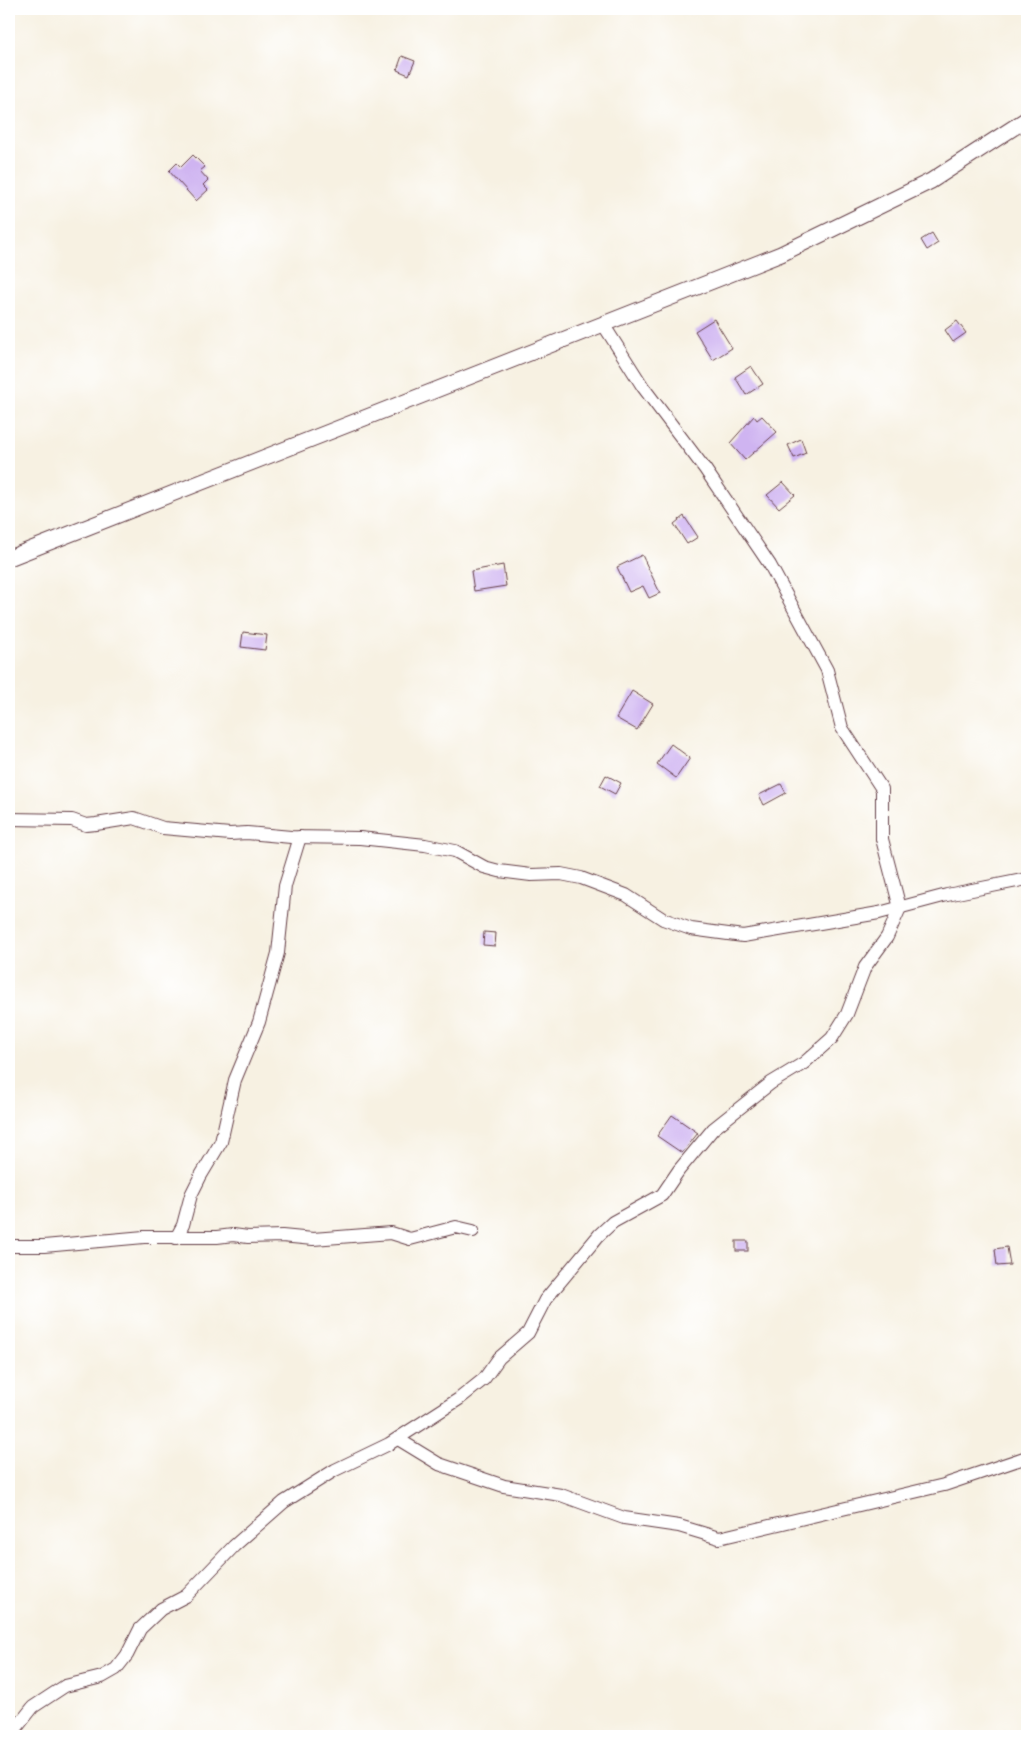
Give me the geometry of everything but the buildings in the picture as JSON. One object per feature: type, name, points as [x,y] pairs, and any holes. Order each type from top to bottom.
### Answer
[{"type":"street","points":[[9,558],[790,250],[931,181],[1027,119]]},
{"type":"street","points":[[10,1736],[33,1707],[66,1686],[102,1678],[116,1668],[127,1655],[140,1629],[161,1609],[192,1590],[234,1546],[284,1502],[335,1470],[398,1439],[459,1399],[484,1379],[499,1358],[528,1333],[545,1300],[599,1235],[613,1222],[662,1195],[679,1170],[713,1129],[771,1083],[804,1062],[832,1038],[848,1014],[865,966],[888,937],[900,908],[882,839],[882,789],[842,728],[827,670],[770,564],[705,469],[643,387],[603,324]]},
{"type":"street","points":[[9,819],[72,820],[86,825],[122,822],[134,818],[163,828],[230,834],[247,832],[300,837],[360,838],[426,846],[455,851],[484,867],[499,871],[531,875],[561,874],[581,878],[626,895],[663,919],[691,929],[743,936],[780,931],[900,908],[956,892],[1027,879]]},
{"type":"street","points":[[176,1238],[183,1225],[191,1195],[200,1176],[221,1142],[235,1080],[245,1050],[259,1022],[278,954],[285,886],[300,837]]},
{"type":"street","points":[[9,1246],[44,1246],[144,1237],[176,1238],[233,1235],[313,1239],[391,1233],[410,1239],[456,1227],[473,1230]]},
{"type":"street","points":[[398,1439],[439,1464],[504,1486],[561,1495],[624,1518],[679,1526],[719,1538],[944,1485],[1027,1457]]}]
